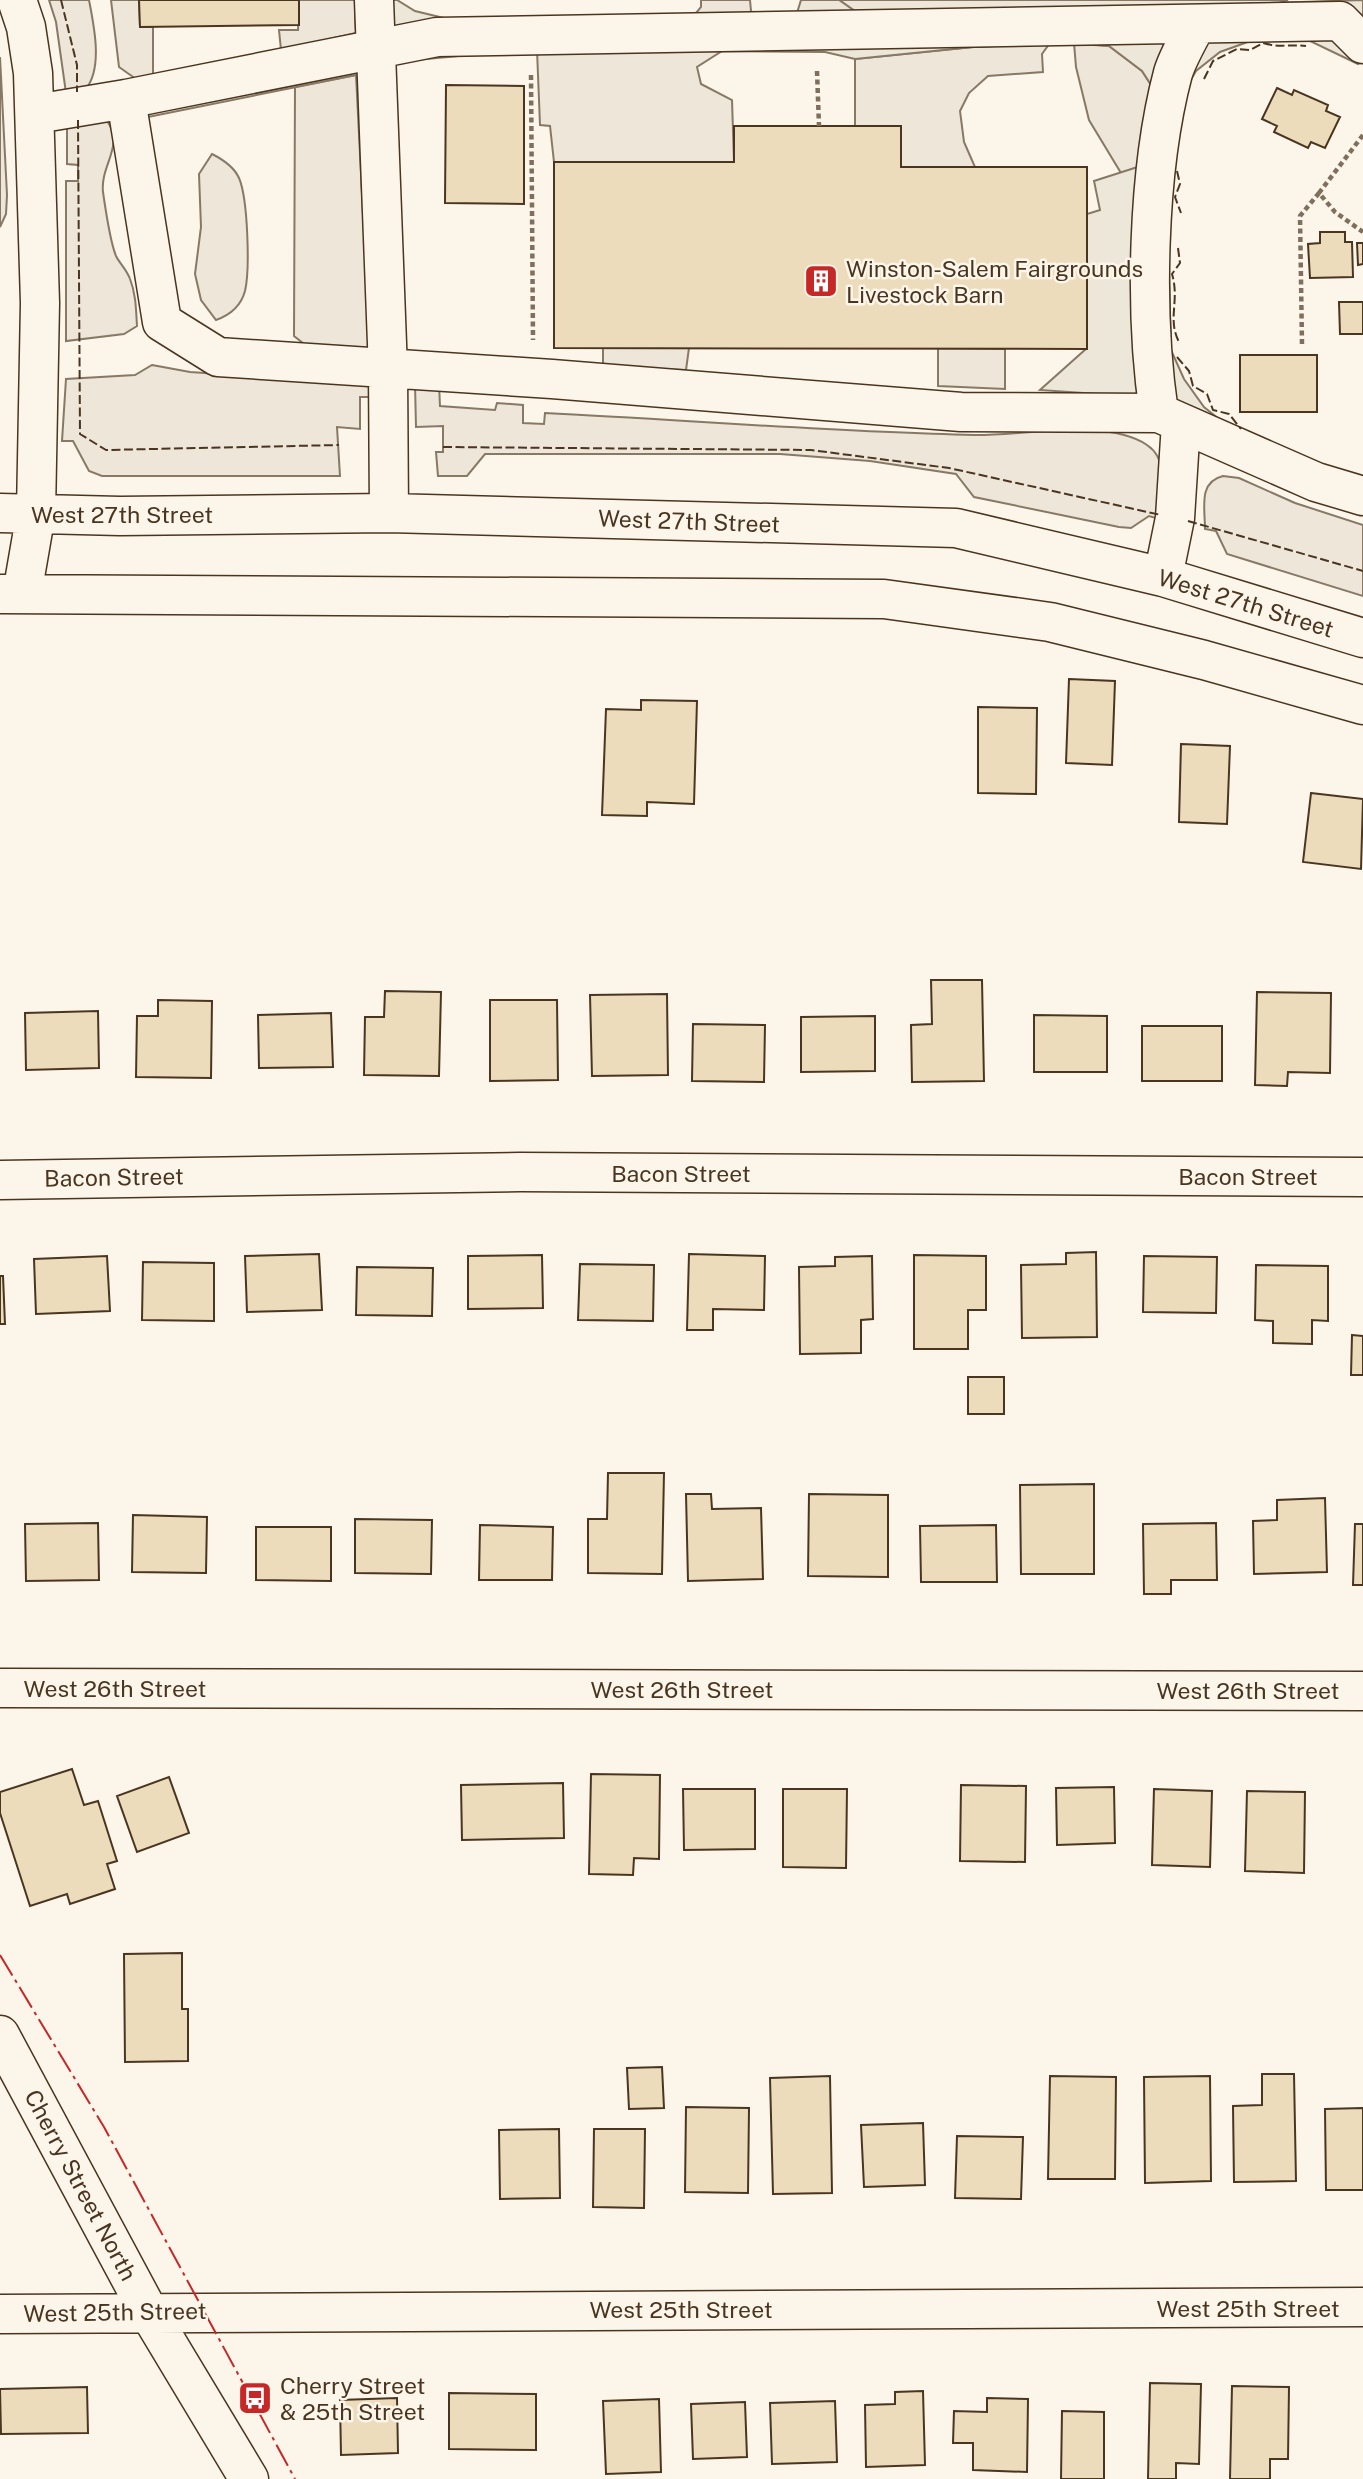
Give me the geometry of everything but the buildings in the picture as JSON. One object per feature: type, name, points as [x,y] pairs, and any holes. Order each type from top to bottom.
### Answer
[{"type":"street","points":[[17,0],[26,27],[36,114],[40,303],[11,594],[884,599],[1050,622],[1204,660],[1363,705]]},
{"type":"street","points":[[374,0],[388,370],[389,513]]},
{"type":"street","points":[[36,114],[127,99],[375,47],[437,37],[530,36],[815,16],[1196,25],[1348,22]]},
{"type":"street","points":[[1163,577],[1175,518],[1170,418],[1152,306],[1152,234],[1160,144],[1174,71],[1196,25]]},
{"type":"street","points":[[127,99],[162,322],[218,357],[961,412],[1170,418],[1316,482],[1363,496]]},
{"type":"street","name":"West 27th Street","points":[[18,513],[120,516],[389,513],[956,528],[1163,577],[1363,638]]},
{"type":"street","name":"Bacon Street","points":[[0,1180],[520,1172],[1363,1177]]},
{"type":"street","name":"West 26th Street","points":[[0,1688],[1363,1691]]},
{"type":"street","name":"Cherry Street North","points":[[0,2035],[148,2311],[249,2479]]},
{"type":"street","name":"West 25th Street","points":[[0,2314],[148,2311],[1363,2307]]},
{"type":"path","points":[[815,16],[819,126]]},
{"type":"path","points":[[530,36],[533,379]]},
{"type":"path","points":[[1302,344],[1300,216],[1363,135]]},
{"type":"path","points":[[1319,193],[1335,212],[1363,232]]},
{"type":"shaded area","points":[[49,0],[89,0],[96,58],[86,89],[66,93],[56,22]]},
{"type":"shaded area","points":[[111,0],[139,0],[140,27],[153,27],[153,76],[136,79],[119,67]]},
{"type":"shaded area","points":[[299,0],[355,0],[356,33],[281,50],[279,30],[298,30]]},
{"type":"shaded area","points":[[355,0],[397,0],[415,11],[448,19],[797,13],[801,0],[839,0],[862,16],[1363,0],[1363,60],[1358,64],[1306,39],[1256,39],[1220,52],[1196,71],[1185,90],[1176,139],[1168,236],[1171,350],[1184,379],[1204,407],[1229,427],[1156,398],[1040,390],[1087,348],[1087,214],[1100,210],[1094,181],[1144,165],[1153,88],[1142,71],[1109,46],[1064,43],[973,47],[855,59],[825,52],[523,50],[405,61],[356,75],[148,117],[107,121],[356,33]]},
{"type":"shaded area","points":[[701,0],[750,0],[751,11],[758,18],[692,18],[701,7]]},
{"type":"shaded area","points":[[839,0],[1288,0],[1279,3],[862,16]]},
{"type":"shaded area","points":[[1050,43],[1042,54],[1043,72],[988,76],[969,93],[960,111],[964,142],[975,167],[901,167],[901,126],[855,126],[855,59],[973,47]]},
{"type":"shaded area","points":[[1074,43],[1109,46],[1142,71],[1153,88],[1144,165],[1121,173],[1089,120],[1076,67]]},
{"type":"shaded area","points":[[537,50],[722,51],[697,67],[701,84],[732,100],[734,162],[554,162],[550,126],[540,125]]},
{"type":"shaded area","points":[[0,57],[7,195],[6,214],[0,227]]},
{"type":"shaded area","points":[[356,75],[370,353],[308,347],[294,336],[295,87]]},
{"type":"shaded area","points":[[107,121],[114,139],[103,192],[114,250],[129,276],[133,290],[137,326],[124,334],[66,341],[66,181],[78,181],[78,165],[67,164],[67,128]]},
{"type":"shaded area","points":[[212,154],[234,170],[239,178],[246,217],[248,252],[247,281],[241,301],[234,309],[216,320],[201,300],[195,274],[201,227],[199,174]]},
{"type":"shaded area","points":[[603,348],[689,348],[686,370],[603,367]]},
{"type":"shaded area","points":[[938,348],[1005,349],[1005,389],[938,386]]},
{"type":"shaded area","points":[[152,365],[190,372],[370,384],[371,397],[360,397],[360,429],[337,427],[340,476],[102,476],[89,471],[73,441],[62,441],[66,379],[135,375]]},
{"type":"shaded area","points":[[415,384],[439,384],[440,406],[495,410],[497,403],[523,405],[523,423],[544,424],[545,413],[813,429],[974,435],[1064,430],[1110,432],[1147,445],[1159,460],[1163,479],[1159,519],[1149,516],[1131,528],[1119,527],[974,497],[956,474],[870,461],[780,454],[485,454],[467,476],[438,476],[436,452],[443,452],[443,426],[416,427]]},
{"type":"shaded area","points":[[1223,476],[1239,478],[1295,503],[1363,525],[1363,596],[1227,554],[1216,531],[1205,529],[1206,490],[1215,479]]},
{"type":"fence","points":[[61,0],[77,65],[77,92]]},
{"type":"fence","points":[[1204,79],[1213,61],[1237,49],[1250,50],[1263,43],[1306,46]]},
{"type":"fence","points":[[78,120],[80,434],[106,450],[339,445]]},
{"type":"fence","points":[[1177,171],[1180,184],[1175,197],[1181,213]]},
{"type":"fence","points":[[1178,248],[1180,263],[1172,274],[1175,293],[1174,325],[1179,342]]},
{"type":"fence","points":[[1177,357],[1189,371],[1193,386],[1207,394],[1213,410],[1229,414],[1241,429]]},
{"type":"fence","points":[[443,447],[811,450],[949,468],[1161,515]]},
{"type":"fence","points":[[1188,521],[1363,571]]},
{"type":"power","points":[[0,1955],[104,2127],[295,2479]]},
{"type":"place","name":"Winston-Salem Fairgrounds Livestock Barn","points":[[821,281]]},
{"type":"place","name":"Cherry Street & 25th Street","points":[[255,2398]]}]
